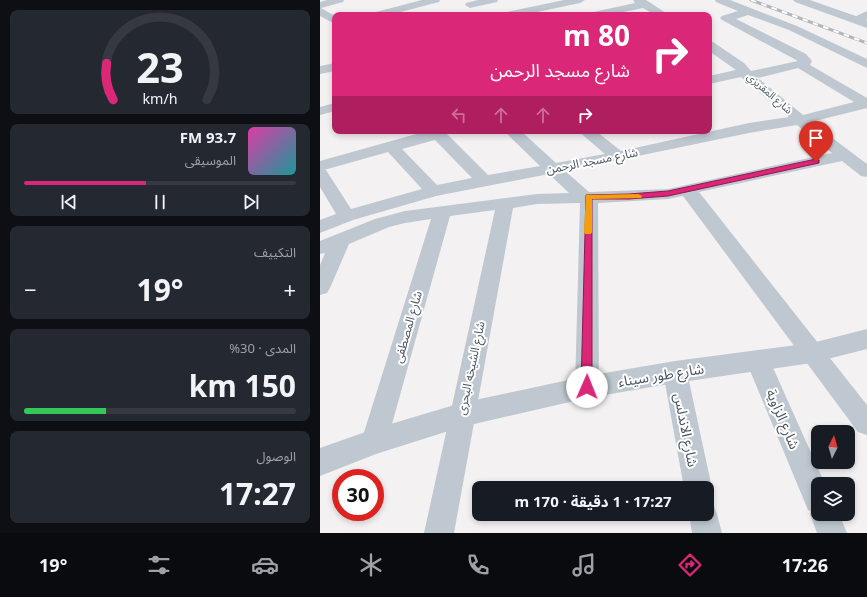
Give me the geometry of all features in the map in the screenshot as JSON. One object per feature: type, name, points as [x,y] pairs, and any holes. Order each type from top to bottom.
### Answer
[{"type":"street","points":[[320,4],[339,0]]},
{"type":"street","points":[[470,5],[493,0]]},
{"type":"street","points":[[535,12],[580,0]]},
{"type":"street","points":[[720,0],[811,36],[867,64]]},
{"type":"street","points":[[799,0],[864,18]]},
{"type":"street","points":[[819,0],[864,18]]},
{"type":"street","points":[[389,12],[421,2],[434,6]]},
{"type":"street","points":[[604,12],[642,2],[658,12]]},
{"type":"street","points":[[518,4],[530,12]]},
{"type":"street","points":[[320,10],[332,25]]},
{"type":"street","points":[[712,80],[805,63],[805,59],[726,18],[748,11]]},
{"type":"street","name":"شارع المقريزي","points":[[712,47],[732,61],[800,120],[867,172]]},
{"type":"street","points":[[800,64],[866,103]]},
{"type":"street","points":[[320,70],[332,67]]},
{"type":"street","name":"شارع مسجد الرحمن","points":[[712,132],[800,120],[866,103]]},
{"type":"street","points":[[320,111],[332,108]]},
{"type":"street","points":[[320,166],[392,147],[433,134]]},
{"type":"street","points":[[437,134],[484,180]]},
{"type":"street","points":[[515,134],[586,197],[587,387]]},
{"type":"street","points":[[590,134],[618,156]]},
{"type":"street","name":"شارع مسجد الرحمن","points":[[320,228],[347,216],[433,191],[484,180],[618,156],[700,134]]},
{"type":"street","points":[[392,147],[433,191]]},
{"type":"street","points":[[320,248],[382,223],[405,217],[537,199],[642,196],[688,190],[845,155]]},
{"type":"street","points":[[320,174],[347,216]]},
{"type":"street","points":[[688,190],[867,424]]},
{"type":"street","name":"شارع الشيخه البحرى","points":[[439,533],[505,203]]},
{"type":"street","name":"شارع المصطفى","points":[[374,442],[442,212]]},
{"type":"street","points":[[320,288],[341,239]]},
{"type":"street","name":"شارع طور سيناء","points":[[320,462],[374,442],[462,416],[587,387],[675,372],[812,353],[867,339]]},
{"type":"street","name":"شارع الزاوية","points":[[758,361],[811,484]]},
{"type":"street","name":"شارع الاندلس","points":[[675,372],[697,481]]},
{"type":"street","points":[[704,521],[707,533]]},
{"type":"street","points":[[827,521],[832,533]]},
{"type":"railway","points":[[751,0],[867,43]]},
{"type":"slow traffic","points":[[588,232],[588,197],[638,196]]},
{"type":"route","points":[[587,387],[588,197],[629,197],[668,194],[816,162]]}]
